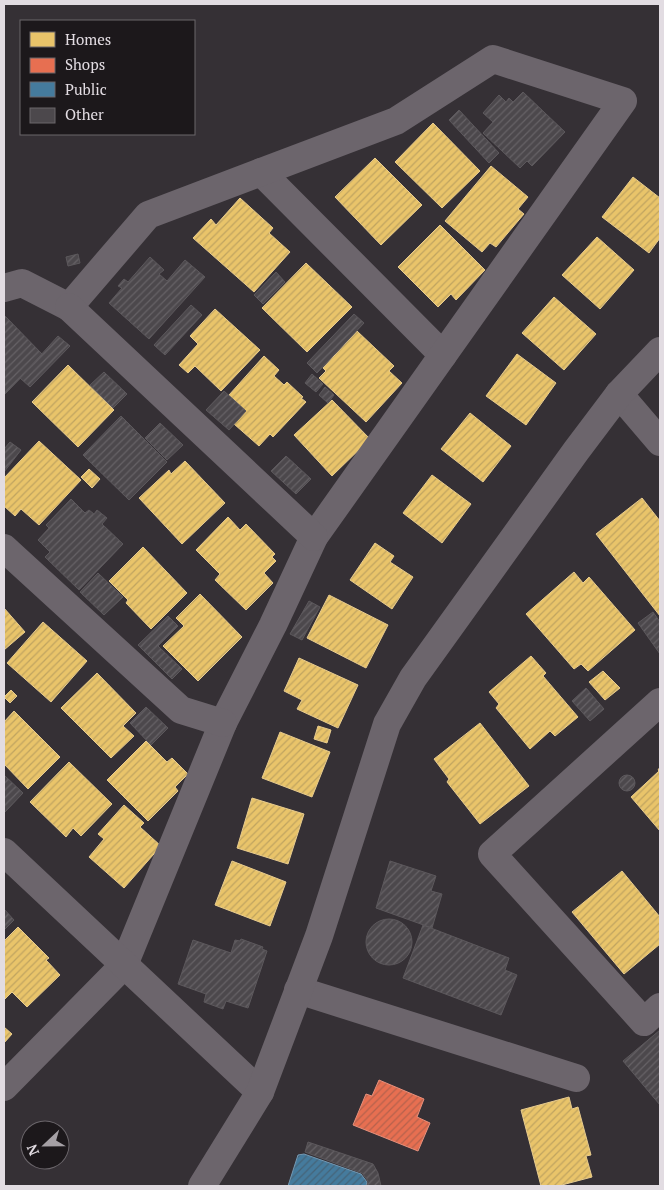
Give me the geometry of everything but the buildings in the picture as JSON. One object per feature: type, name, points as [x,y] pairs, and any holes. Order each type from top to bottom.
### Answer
[{"type":"street","points":[[4,1087],[124,965],[222,723],[273,624],[314,537],[623,101],[493,59],[396,121],[148,215],[69,307]]},
{"type":"street","points":[[261,172],[443,355]]},
{"type":"street","points":[[4,288],[22,283],[69,307],[314,537]]},
{"type":"street","points":[[202,1186],[260,1092],[319,936],[387,724],[414,678],[576,451],[619,394],[660,351]]},
{"type":"street","points":[[619,394],[660,442]]},
{"type":"street","points":[[4,548],[181,710],[222,723]]},
{"type":"street","points":[[660,702],[492,854],[644,1022],[660,1007]]},
{"type":"street","points":[[4,852],[260,1092]]},
{"type":"street","points":[[298,990],[576,1078]]}]
